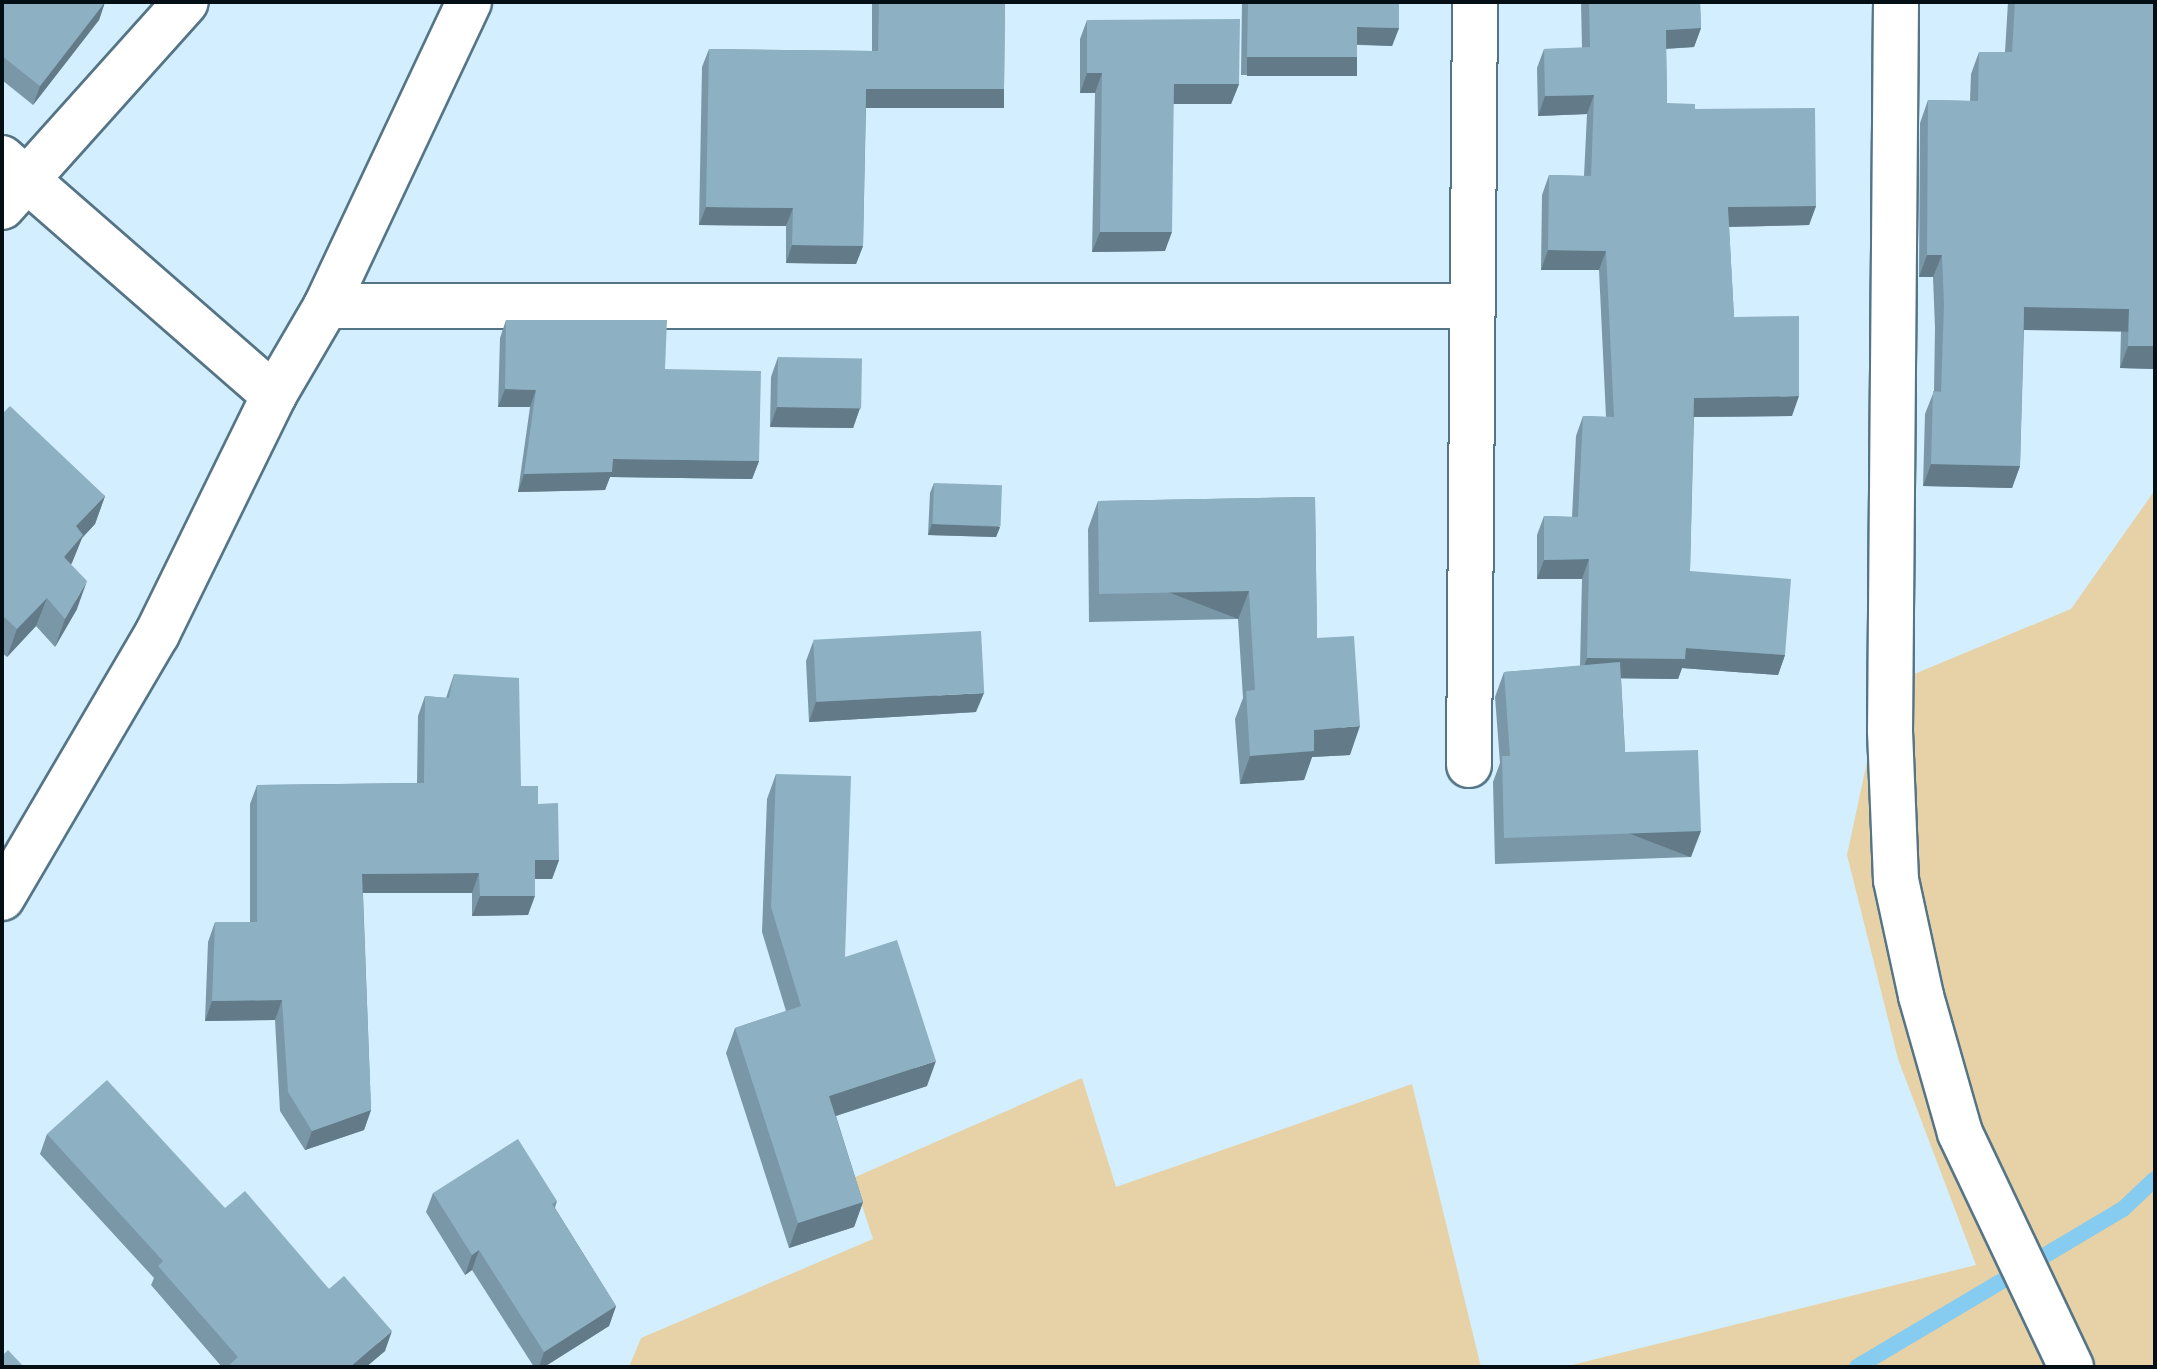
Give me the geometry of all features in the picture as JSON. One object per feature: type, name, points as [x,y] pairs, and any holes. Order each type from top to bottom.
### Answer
[{"type":"street","points":[[186,2],[11,182],[274,395]]},
{"type":"street","points":[[2,898],[157,634],[274,395],[326,306],[469,2]]},
{"type":"street","points":[[1469,765],[1475,2]]},
{"type":"street","points":[[1896,2],[1890,731],[1896,880],[1921,996],[1960,1133],[2071,1367]]},
{"type":"street","points":[[326,306],[1472,306]]},
{"type":"shaded area","points":[[2155,490],[2155,1367],[1564,1367],[1976,1265],[1898,1059],[1847,855],[1883,687],[2071,609]]},
{"type":"shaded area","points":[[1082,1078],[1116,1187],[1412,1084],[1481,1367],[629,1367],[641,1338],[873,1239],[853,1178]]},
{"type":"building","points":[[2,2],[105,2],[40,86],[2,56]]},
{"type":"building","points":[[879,2],[1005,2],[1004,89],[866,89],[863,246],[792,245],[793,208],[706,207],[709,49],[878,51]]},
{"type":"building","points":[[1248,2],[1399,2],[1399,28],[1357,27],[1357,57],[1247,57]]},
{"type":"building","points":[[1589,2],[1700,2],[1701,28],[1666,30],[1667,103],[1695,104],[1695,109],[1815,108],[1816,206],[1728,207],[1734,317],[1799,316],[1799,396],[1694,398],[1690,571],[1791,579],[1785,655],[1686,648],[1685,659],[1587,658],[1589,559],[1544,560],[1544,516],[1578,517],[1583,416],[1614,417],[1606,251],[1548,250],[1549,175],[1591,176],[1594,95],[1545,96],[1544,49],[1590,47]]},
{"type":"building","points":[[2015,2],[2155,2],[2155,346],[2128,346],[2129,309],[2024,307],[2020,466],[1931,464],[1933,391],[1941,392],[1944,305],[1942,255],[1927,255],[1928,100],[1978,101],[1979,52],[2012,52]]},
{"type":"building","points":[[1240,19],[1239,84],[1174,84],[1172,232],[1100,232],[1102,73],[1087,73],[1087,20]]},
{"type":"building","points":[[506,320],[667,320],[665,369],[761,371],[759,461],[613,459],[612,472],[524,474],[536,390],[505,389]]},
{"type":"building","points":[[778,357],[862,358],[861,408],[777,407]]},
{"type":"building","points":[[10,406],[105,496],[76,526],[83,535],[64,557],[87,581],[65,619],[47,598],[17,629],[2,615],[2,414]]},
{"type":"building","points":[[934,483],[1002,485],[1001,526],[933,524]]},
{"type":"building","points":[[1315,497],[1317,638],[1354,636],[1360,726],[1314,730],[1314,751],[1250,756],[1246,691],[1255,690],[1249,591],[1099,594],[1098,501]]},
{"type":"building","points":[[981,631],[984,693],[816,702],[813,640]]},
{"type":"building","points":[[1620,662],[1625,752],[1698,750],[1701,831],[1504,838],[1502,756],[1510,756],[1504,672]]},
{"type":"building","points":[[454,674],[519,678],[521,786],[538,786],[538,804],[558,803],[559,860],[535,860],[535,896],[480,896],[479,873],[362,874],[371,1110],[312,1131],[288,1092],[282,1000],[212,1001],[215,922],[257,922],[257,785],[424,783],[425,696],[449,698]]},
{"type":"building","points":[[776,774],[851,776],[845,957],[897,940],[936,1061],[829,1096],[863,1202],[798,1223],[735,1028],[801,1006],[771,907]]},
{"type":"building","points":[[107,1080],[225,1208],[245,1191],[329,1289],[344,1276],[392,1331],[350,1367],[227,1367],[238,1357],[158,1266],[163,1261],[47,1134]]},
{"type":"building","points":[[518,1139],[557,1201],[552,1204],[616,1306],[544,1352],[479,1250],[472,1255],[433,1193]]},
{"type":"building","points":[[8,1350],[24,1367],[2,1367],[2,1356]]},
{"type":"waterway","points":[[1857,1367],[2123,1209],[2155,1179]]}]
